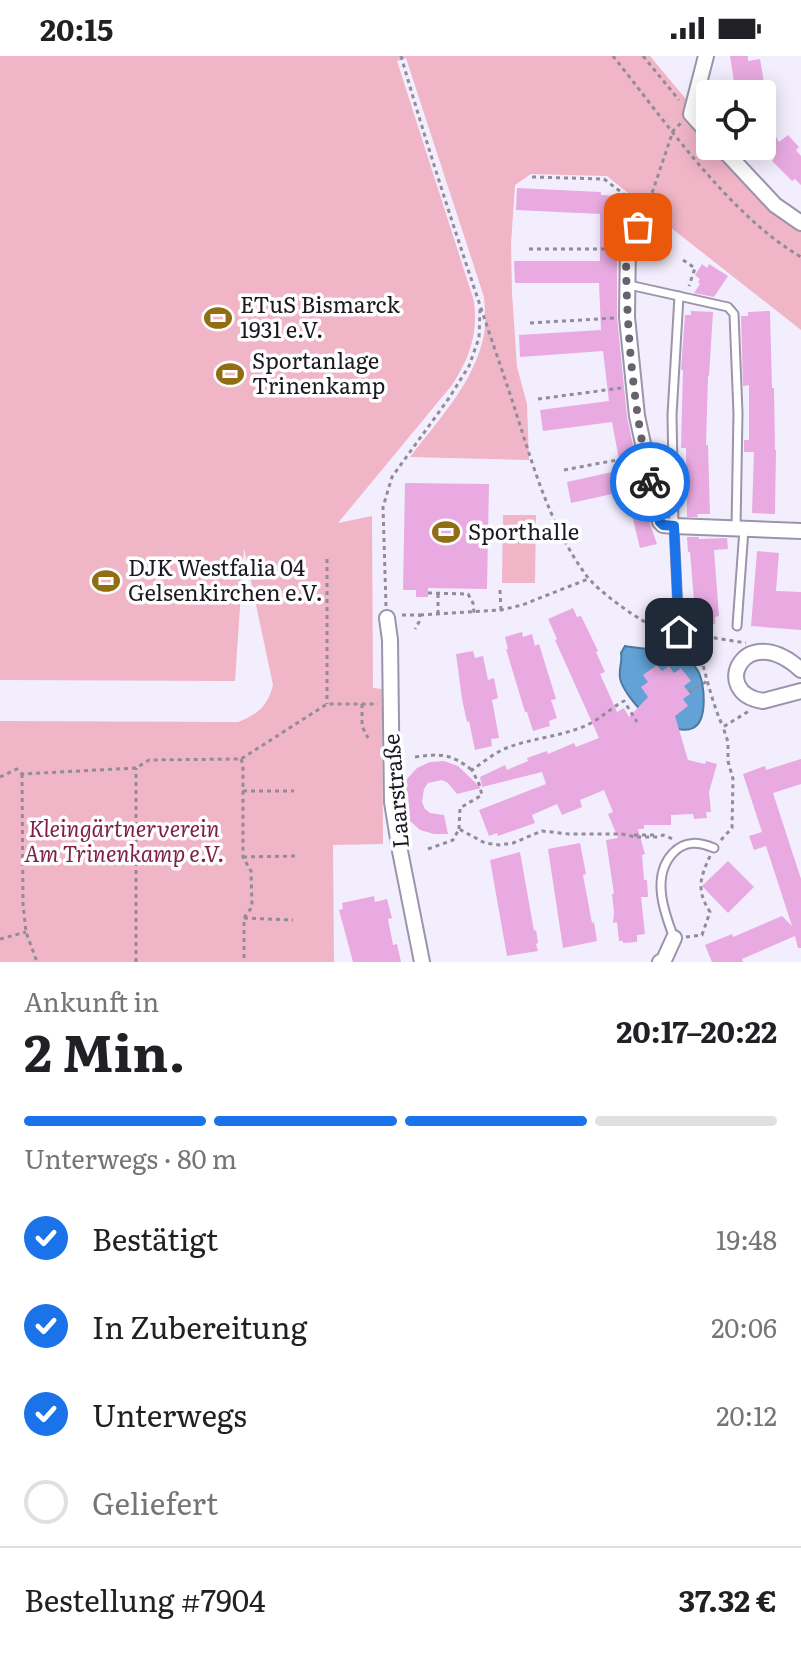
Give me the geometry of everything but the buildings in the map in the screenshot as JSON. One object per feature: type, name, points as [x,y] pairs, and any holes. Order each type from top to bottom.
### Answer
[{"type":"street","points":[[696,120],[691,114],[706,56]]},
{"type":"street","points":[[733,160],[775,205],[801,223]]},
{"type":"street","points":[[644,219],[628,240],[626,249],[627,317],[633,386],[644,454],[660,522],[674,526],[801,531]]},
{"type":"street","name":"Laarstraße","points":[[387,618],[390,640],[392,802],[422,962]]},
{"type":"street","points":[[801,670],[779,655],[758,653],[745,656],[739,663],[737,680],[751,699],[763,701],[801,691]]},
{"type":"street","points":[[660,962],[664,960],[674,938]]},
{"type":"lane","points":[[626,285],[728,307],[734,314],[740,528],[737,626]]},
{"type":"lane","points":[[679,632],[672,415],[682,297]]},
{"type":"lane","points":[[674,938],[664,907],[661,875],[668,858],[683,845],[699,842],[714,848]]},
{"type":"path","points":[[401,56],[421,126],[533,466],[555,521],[588,579],[633,615],[659,629],[745,642],[758,653]]},
{"type":"path","points":[[613,56],[718,186],[769,234],[801,257]]},
{"type":"path","points":[[643,56],[691,114],[673,131],[644,219]]},
{"type":"path","points":[[532,177],[604,179],[625,195],[644,219]]},
{"type":"path","points":[[529,249],[626,249]]},
{"type":"path","points":[[682,297],[695,268],[683,260]]},
{"type":"path","points":[[480,305],[479,338],[469,366],[392,477],[383,507],[387,618],[501,610],[588,579]]},
{"type":"path","points":[[530,323],[627,317]]},
{"type":"path","points":[[538,399],[633,386]]},
{"type":"path","points":[[564,470],[644,454]]},
{"type":"path","points":[[327,559],[327,704]]},
{"type":"path","points":[[500,590],[501,610]]},
{"type":"path","points":[[428,593],[468,594],[474,613]]},
{"type":"path","points":[[438,594],[438,613]]},
{"type":"path","points":[[415,629],[420,615]]},
{"type":"path","points":[[674,938],[702,935],[710,912],[702,899],[702,873],[714,848],[732,828],[733,779],[728,761],[728,742],[706,681],[695,634]]},
{"type":"path","points":[[689,692],[706,681]]},
{"type":"path","points":[[472,770],[505,749],[589,724],[624,701],[637,722]]},
{"type":"path","points":[[723,727],[763,701]]},
{"type":"path","points":[[22,774],[136,768],[149,760],[241,759],[327,704],[391,705]]},
{"type":"path","points":[[362,704],[362,726],[368,738]]},
{"type":"path","points":[[415,757],[447,755],[460,760],[472,770],[482,795],[460,808],[459,829],[453,840],[428,849]]},
{"type":"path","points":[[241,759],[243,857],[251,871],[252,883],[252,907],[244,918],[244,962]]},
{"type":"path","points":[[136,768],[136,962]]},
{"type":"path","points":[[0,777],[17,769],[22,774],[23,904],[26,932],[37,962]]},
{"type":"path","points":[[243,791],[294,791]]},
{"type":"path","points":[[459,829],[485,843],[499,845],[513,843],[542,831],[663,835],[683,845]]},
{"type":"path","points":[[243,857],[296,856]]},
{"type":"path","points":[[244,918],[293,920]]},
{"type":"path","points":[[0,939],[26,932]]},
{"type":"green space","name":"Kleingärtnerverein Am Trinenkamp e.V.","points":[[0,56],[650,56],[696,111],[696,160],[736,160],[752,179],[801,220],[801,330],[656,216],[656,203],[639,202],[607,176],[531,174],[515,185],[511,244],[517,367],[527,404],[529,460],[410,457],[464,385],[479,352],[485,316],[484,297],[406,58],[397,61],[474,301],[475,324],[468,355],[452,385],[338,523],[372,516],[373,688],[382,689],[383,844],[333,845],[334,962],[0,962],[0,721],[238,722],[261,709],[273,685],[244,548],[235,681],[0,680]]},
{"type":"green space","points":[[503,515],[536,515],[535,583],[502,583]]},
{"type":"water","points":[[625,646],[672,652],[694,665],[703,692],[703,710],[698,724],[688,730],[667,726],[637,706],[620,678],[621,653]]},
{"type":"way so far","points":[[638,227],[628,240],[626,249],[627,317],[637,416],[650,482]]},
{"type":"place","name":"ETuS Bismarck 1931 e.V.","points":[[218,318]]},
{"type":"place","name":"Sportanlage Trinenkamp","points":[[230,374]]},
{"type":"place","name":"Sporthalle","points":[[446,532]]},
{"type":"place","name":"DJK Westfalia 04 Gelsenkirchen e.V.","points":[[106,581]]},
{"type":"route","points":[[650,482],[660,522],[674,526],[679,632]]}]
